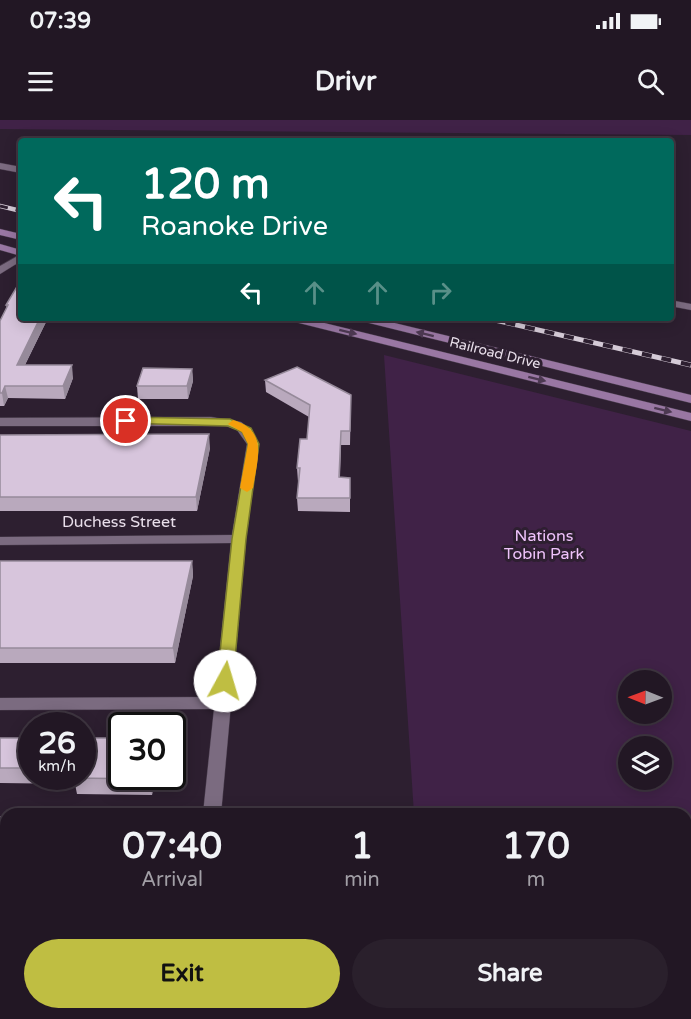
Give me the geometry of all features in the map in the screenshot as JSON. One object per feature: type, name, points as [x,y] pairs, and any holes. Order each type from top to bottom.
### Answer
[{"type":"main road","points":[[0,232],[18,236]]},
{"type":"main road","points":[[0,247],[18,252]]},
{"type":"main road","name":"Railroad Drive","points":[[303,321],[691,417]]},
{"type":"main road","name":"Railroad Drive","points":[[373,321],[691,399]]},
{"type":"main road","points":[[635,403],[645,388]]},
{"type":"street","points":[[0,166],[18,169]]},
{"type":"street","points":[[0,271],[18,260]]},
{"type":"street","points":[[674,304],[691,307]]},
{"type":"street","points":[[0,422],[201,421],[237,425],[246,430],[254,444],[239,539],[213,808]]},
{"type":"street","name":"Duchess Street","points":[[0,541],[239,539]]},
{"type":"street","points":[[0,704],[222,703]]},
{"type":"green space","points":[[0,120],[691,120],[691,135],[0,129]]},
{"type":"green space","name":"Nations Tobin Park","points":[[384,355],[691,431],[691,808],[414,808]]},
{"type":"building","points":[[18,285],[18,321],[39,321],[17,365],[72,365],[63,386],[5,386],[0,393],[0,321],[8,305],[6,305]]},
{"type":"building","points":[[297,367],[351,395],[350,431],[341,431],[339,477],[350,478],[350,498],[297,498],[300,439],[307,439],[310,405],[265,380]]},
{"type":"building","points":[[143,368],[192,369],[187,386],[137,386]]},
{"type":"building","points":[[209,434],[196,497],[0,497],[0,435]]},
{"type":"building","points":[[0,561],[192,561],[173,648],[0,648]]},
{"type":"building","points":[[0,738],[18,738],[18,768],[0,768]]},
{"type":"building","points":[[96,738],[108,738],[108,778],[96,778]]},
{"type":"railway","points":[[0,206],[18,210]]},
{"type":"railway","points":[[499,321],[691,365]]},
{"type":"slow traffic","points":[[233,424],[246,430],[254,444],[247,488]]},
{"type":"route","points":[[126,421],[230,423],[246,430],[254,444],[239,539],[225,681]]}]
